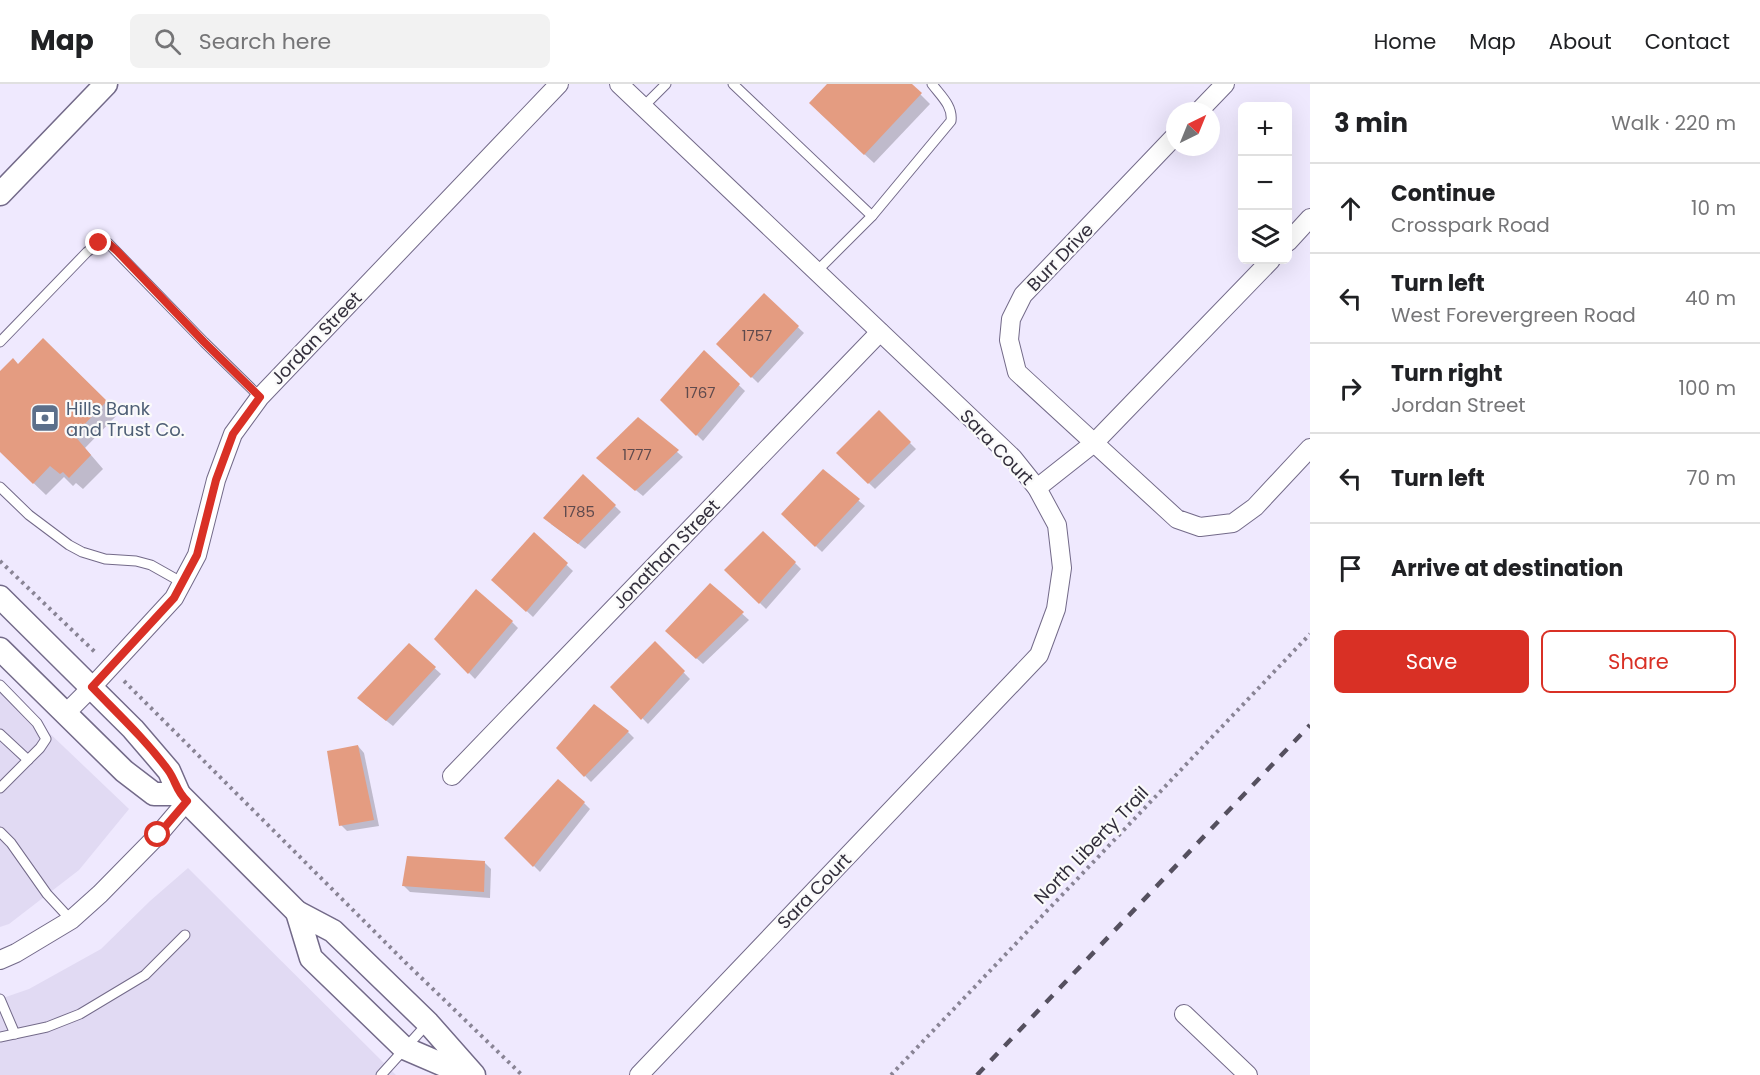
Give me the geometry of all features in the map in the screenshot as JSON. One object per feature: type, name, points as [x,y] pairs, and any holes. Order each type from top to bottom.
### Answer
[{"type":"street","points":[[0,194],[106,84]]},
{"type":"street","name":"Jordan Street","points":[[66,713],[174,598],[197,555],[216,480],[233,434],[260,397],[559,84]]},
{"type":"street","name":"Sara Court","points":[[619,84],[1013,458],[1036,489],[1057,525],[1062,568],[1056,609],[1039,655],[639,1075]]},
{"type":"street","points":[[1208,102],[1225,84]]},
{"type":"street","name":"Burr Drive","points":[[1166,145],[1023,295],[1011,319],[1009,340],[1017,372],[1177,519],[1200,527],[1233,523],[1255,507],[1310,448]]},
{"type":"street","points":[[1292,237],[1310,218]]},
{"type":"street","points":[[1036,489],[1094,443],[1267,264]]},
{"type":"street","name":"Jonathan Street","points":[[452,776],[880,332]]},
{"type":"street","points":[[0,597],[133,729],[169,771],[183,797],[297,912],[333,931],[428,1023],[474,1075]]},
{"type":"street","points":[[0,649],[124,771],[154,794],[183,797]]},
{"type":"street","points":[[0,960],[71,920],[133,860],[183,797]]},
{"type":"street","points":[[297,912],[311,958],[404,1048],[467,1075]]},
{"type":"street","points":[[1184,1014],[1248,1075]]},
{"type":"lane","points":[[643,107],[666,84]]},
{"type":"lane","points":[[733,84],[872,216]]},
{"type":"lane","points":[[816,272],[872,216],[951,121],[951,108],[932,84]]},
{"type":"lane","points":[[0,342],[87,252],[99,243],[108,243],[260,397]]},
{"type":"lane","points":[[0,487],[29,515],[82,552],[105,559],[136,561],[152,565],[183,583]]},
{"type":"lane","points":[[0,685],[37,723],[46,739],[0,788]]},
{"type":"lane","points":[[0,734],[28,760]]},
{"type":"lane","points":[[0,832],[11,843],[47,894],[71,920]]},
{"type":"lane","points":[[0,1037],[48,1027],[80,1014],[145,975],[185,935]]},
{"type":"lane","points":[[0,999],[15,1035]]},
{"type":"lane","points":[[381,1075],[428,1023]]},
{"type":"path","points":[[0,561],[522,1075]]},
{"type":"path","name":"North Liberty Trail","points":[[891,1075],[1310,634]]},
{"type":"shaded area","points":[[0,686],[129,809],[79,870],[9,924],[0,927]]},
{"type":"shaded area","points":[[188,868],[396,1075],[0,1075],[0,999],[29,989],[101,949]]},
{"type":"building","points":[[827,84],[912,84],[922,93],[864,155],[809,103]]},
{"type":"building","points":[[764,293],[799,326],[751,378],[716,344]]},
{"type":"building","name":"Hills Bank and Trust Co.","points":[[43,338],[107,401],[74,435],[91,455],[69,478],[63,472],[60,474],[50,466],[33,484],[0,452],[0,371],[13,358],[18,364]]},
{"type":"building","points":[[704,350],[740,384],[696,436],[660,400]]},
{"type":"building","points":[[879,410],[911,442],[868,484],[836,453]]},
{"type":"building","points":[[638,417],[679,450],[635,491],[596,458]]},
{"type":"building","points":[[823,469],[860,499],[815,547],[781,514]]},
{"type":"building","points":[[583,474],[616,505],[578,544],[543,518]]},
{"type":"building","points":[[763,531],[796,562],[759,604],[724,570]]},
{"type":"building","points":[[534,532],[568,563],[526,612],[491,580]]},
{"type":"building","points":[[710,583],[744,612],[696,659],[665,631]]},
{"type":"building","points":[[476,589],[513,621],[468,674],[434,639]]},
{"type":"building","points":[[655,641],[685,671],[641,720],[610,687]]},
{"type":"building","points":[[409,643],[436,667],[386,721],[357,698]]},
{"type":"building","points":[[594,704],[629,731],[584,777],[556,748]]},
{"type":"building","points":[[358,745],[374,820],[339,826],[327,751]]},
{"type":"building","points":[[558,779],[585,802],[533,867],[504,838]]},
{"type":"building","points":[[407,856],[485,861],[484,892],[402,886]]},
{"type":"railway","points":[[977,1075],[1310,725]]},
{"type":"place","name":"Hills Bank and Trust Co.","points":[[45,418]]},
{"type":"route","points":[[99,243],[108,243],[117,251],[260,397],[233,434],[216,480],[197,555],[174,598],[92,687],[133,729],[169,771],[179,794],[187,801],[158,835]]}]
